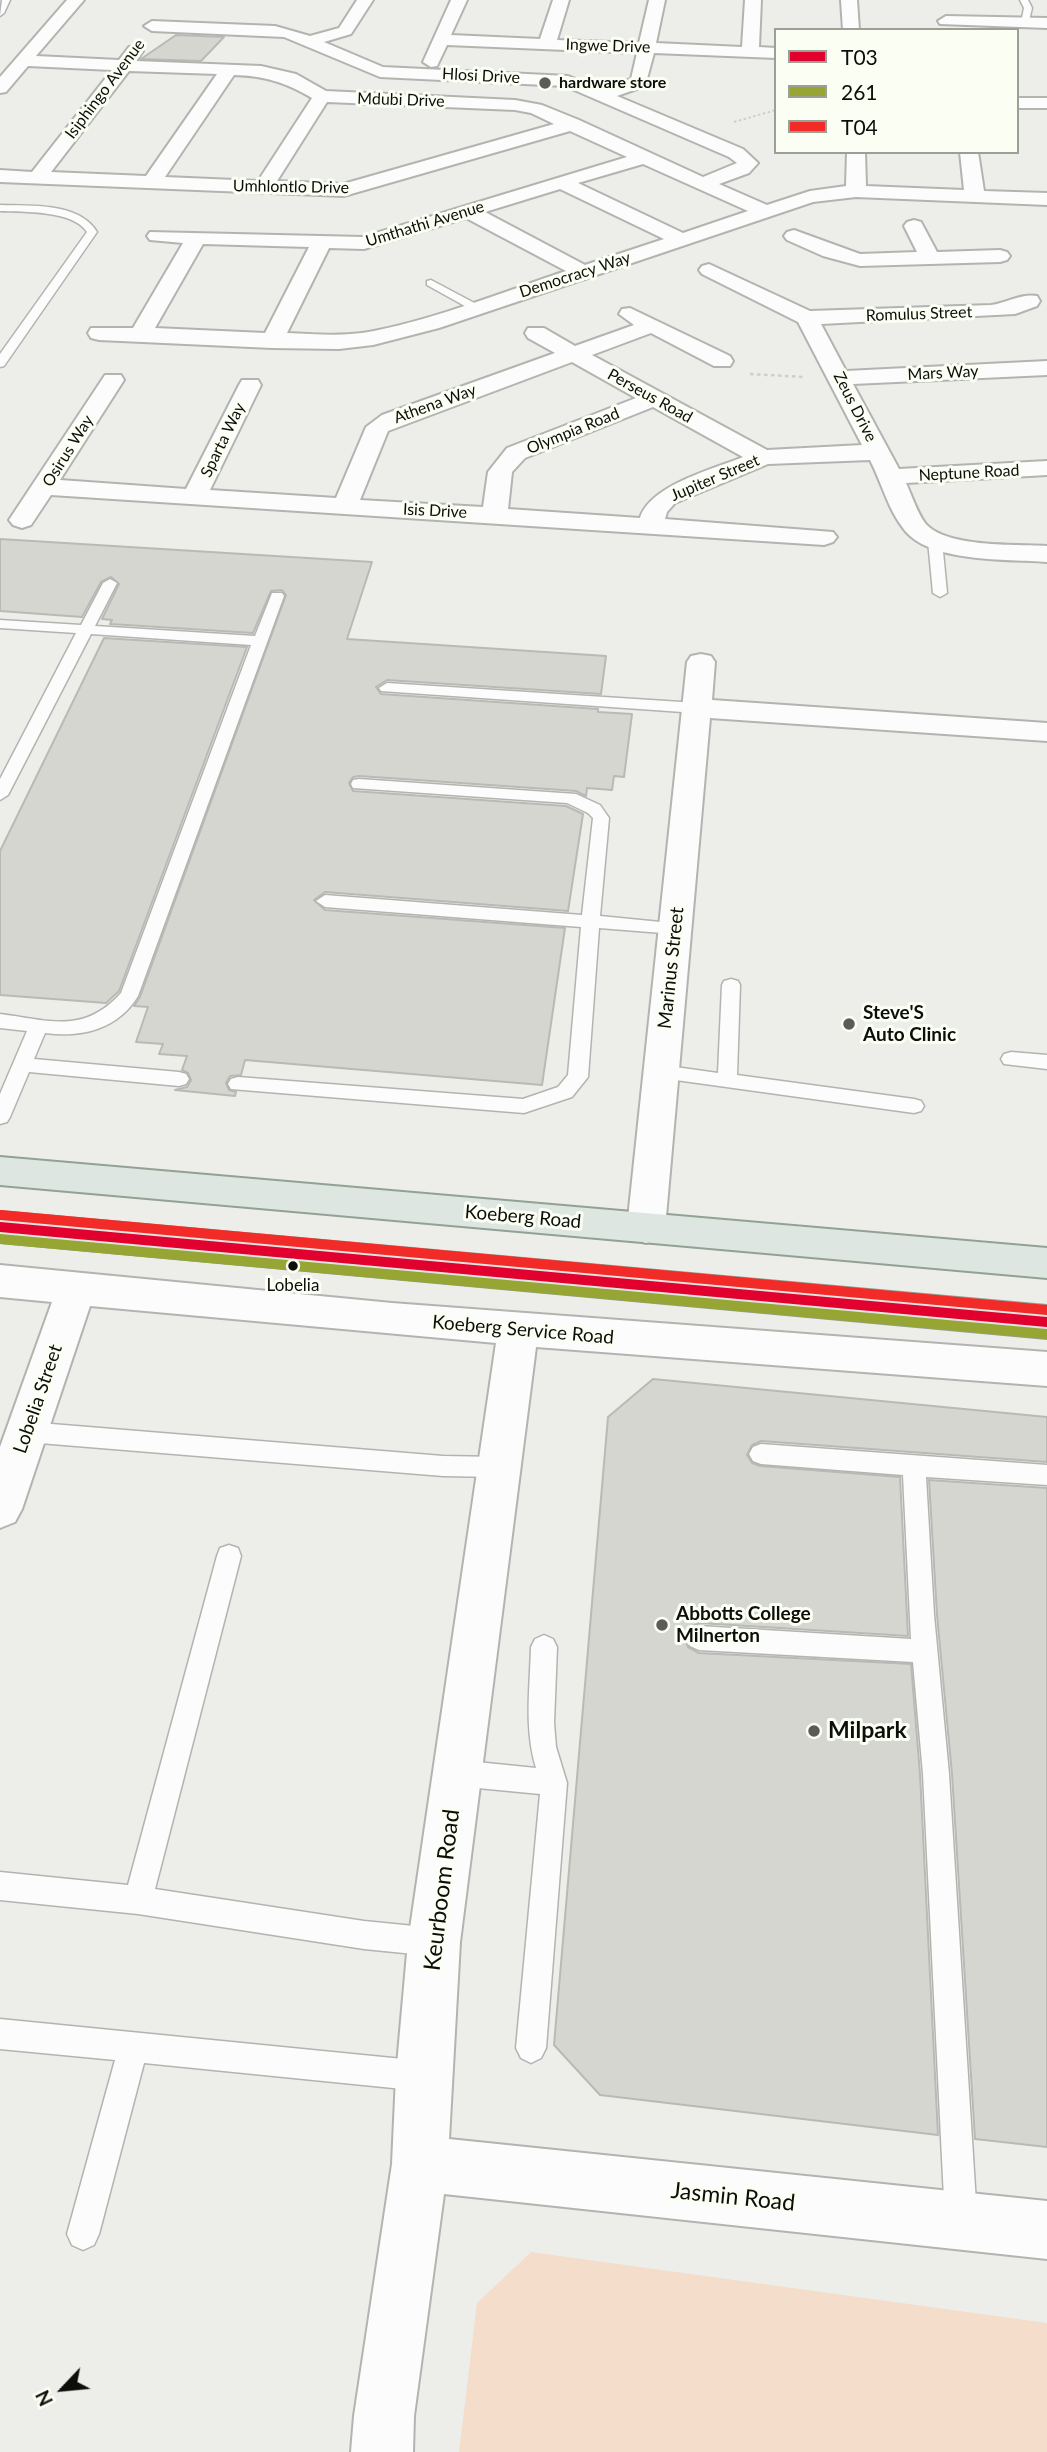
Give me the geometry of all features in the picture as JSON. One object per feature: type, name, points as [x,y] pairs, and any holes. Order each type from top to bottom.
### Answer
[{"type":"main road","name":"Koeberg Road","points":[[0,1171],[1047,1263]]},
{"type":"main road","points":[[0,1227],[1047,1322]]},
{"type":"street","points":[[0,88],[76,0]]},
{"type":"street","points":[[308,42],[345,31],[365,0]]},
{"type":"street","points":[[426,74],[459,0]]},
{"type":"street","points":[[547,44],[561,0]]},
{"type":"street","points":[[602,94],[639,82],[657,0]]},
{"type":"street","points":[[750,52],[753,0]]},
{"type":"street","points":[[849,0],[851,28]]},
{"type":"street","points":[[940,2],[946,25],[1047,23]]},
{"type":"street","name":"Isiphingo Avenue","points":[[38,177],[164,10]]},
{"type":"street","name":"Hlosi Drive","points":[[152,26],[250,22],[288,33],[372,70],[558,79],[577,83],[736,153],[749,163],[742,169],[703,183]]},
{"type":"street","name":"Ingwe Drive","points":[[440,40],[774,53]]},
{"type":"street","name":"Mdubi Drive","points":[[23,61],[229,69],[277,74],[322,96],[515,105],[536,109],[764,211]]},
{"type":"street","points":[[152,183],[229,69]]},
{"type":"street","points":[[262,188],[322,96]]},
{"type":"street","points":[[1019,103],[1047,103]]},
{"type":"street","name":"Umhlontlo Drive","points":[[0,176],[326,191],[355,189],[573,124]]},
{"type":"street","points":[[426,144],[455,158]]},
{"type":"street","points":[[856,154],[856,191]]},
{"type":"street","points":[[969,154],[975,197]]},
{"type":"street","name":"Umthathi Avenue","points":[[157,236],[364,243],[645,157]]},
{"type":"street","points":[[562,183],[680,239]]},
{"type":"street","name":"Democracy Way","points":[[99,333],[272,341],[339,342],[373,338],[476,308],[810,197],[856,191],[1047,199]]},
{"type":"street","points":[[467,211],[583,272]]},
{"type":"street","points":[[915,226],[930,258]]},
{"type":"street","points":[[794,236],[830,252],[860,260],[1000,256]]},
{"type":"street","points":[[987,236],[1000,256],[1029,285],[1044,318]]},
{"type":"street","points":[[140,335],[196,238]]},
{"type":"street","points":[[272,341],[321,243]]},
{"type":"street","points":[[709,270],[807,318]]},
{"type":"street","name":"Romulus Street","points":[[807,318],[1015,308],[1029,285]]},
{"type":"street","points":[[626,312],[722,361]]},
{"type":"street","name":"Zeus Drive","points":[[807,318],[913,524],[935,541]]},
{"type":"street","name":"Athena Way","points":[[345,506],[378,427],[390,420],[651,326]]},
{"type":"street","name":"Perseus Road","points":[[536,333],[764,457]]},
{"type":"street","name":"Mars Way","points":[[840,378],[1047,368]]},
{"type":"street","name":"Osirus Way","points":[[22,520],[46,487],[113,380]]},
{"type":"street","name":"Sparta Way","points":[[195,496],[250,385]]},
{"type":"street","name":"Olympia Road","points":[[495,514],[497,479],[505,461],[516,453],[654,399]]},
{"type":"street","name":"Jupiter Street","points":[[651,524],[656,510],[666,498],[764,457],[878,452]]},
{"type":"street","name":"Neptune Road","points":[[891,477],[1047,468]]},
{"type":"street","name":"Isis Drive","points":[[46,487],[824,537]]},
{"type":"street","points":[[935,541],[970,549],[1047,554]]},
{"type":"street","name":"Marinus Street","points":[[646,1228],[701,662]]},
{"type":"street","points":[[697,708],[1047,732]]},
{"type":"street","name":"Koeberg Service Road","points":[[0,1281],[518,1330],[1047,1369]]},
{"type":"street","name":"Lobelia Street","points":[[0,1509],[76,1289]]},
{"type":"street","name":"Keurboom Road","points":[[382,2452],[384,2416],[420,2164],[423,2076],[434,1942],[518,1330]]},
{"type":"street","name":"Jasmin Road","points":[[420,2164],[1047,2230]]},
{"type":"lane","points":[[0,13],[6,0]]},
{"type":"lane","points":[[1024,0],[1028,8],[1025,23]]},
{"type":"lane","points":[[0,208],[52,210],[87,224],[92,232],[0,363]]},
{"type":"lane","points":[[431,283],[476,308]]},
{"type":"lane","points":[[935,541],[940,593]]},
{"type":"lane","points":[[0,795],[110,583]]},
{"type":"lane","points":[[0,1021],[85,1029],[117,1012],[129,996],[278,596]]},
{"type":"lane","points":[[0,624],[260,641]]},
{"type":"lane","points":[[387,688],[697,708]]},
{"type":"lane","points":[[239,1084],[524,1106],[546,1101],[565,1092],[578,1077],[601,818],[594,808],[569,798],[359,784]]},
{"type":"lane","points":[[325,901],[675,928]]},
{"type":"lane","points":[[727,1080],[731,985]]},
{"type":"lane","points":[[0,1117],[39,1025]]},
{"type":"lane","points":[[1011,1059],[1047,1062]]},
{"type":"lane","points":[[22,1065],[179,1079]]},
{"type":"lane","points":[[661,1072],[914,1106]]},
{"type":"lane","points":[[27,1432],[443,1466],[498,1467]]},
{"type":"lane","points":[[761,1454],[1047,1475]]},
{"type":"lane","points":[[914,1466],[924,1651],[936,1774],[961,2221]]},
{"type":"lane","points":[[138,1900],[229,1556]]},
{"type":"lane","points":[[699,1639],[924,1651]]},
{"type":"lane","points":[[531,2048],[554,1783],[543,1746],[541,1723],[544,1647]]},
{"type":"lane","points":[[457,1773],[554,1783]]},
{"type":"lane","points":[[0,1886],[138,1900],[364,1936],[434,1942]]},
{"type":"lane","points":[[0,2034],[423,2076]]},
{"type":"lane","points":[[83,2234],[133,2048]]},
{"type":"path","points":[[722,361],[715,364],[740,374],[840,378]]},
{"type":"shaded area","points":[[531,2252],[1047,2323],[1047,2452],[459,2452],[477,2303]]},
{"type":"building","points":[[176,35],[224,37],[201,61],[141,59]]},
{"type":"building","points":[[0,539],[372,562],[347,639],[606,656],[601,694],[387,680],[376,687],[381,694],[598,709],[598,712],[632,714],[624,777],[614,776],[612,790],[587,788],[586,796],[576,791],[359,776],[353,777],[349,783],[353,791],[566,806],[583,814],[568,911],[325,892],[314,900],[325,910],[565,928],[542,1085],[245,1060],[241,1075],[230,1076],[226,1083],[229,1090],[236,1092],[235,1096],[175,1090],[187,1087],[191,1080],[188,1073],[182,1070],[187,1056],[159,1054],[163,1044],[136,1042],[148,1007],[134,1006],[140,997],[286,595],[282,590],[271,591],[253,633],[110,624],[112,620],[102,619],[119,584],[111,577],[101,582],[82,617],[0,611]]},
{"type":"building","points":[[104,638],[247,647],[119,991],[106,1003],[0,995],[0,851]]},
{"type":"building","name":"Milpark","points":[[653,1379],[1047,1417],[1047,1462],[761,1441],[752,1445],[747,1455],[752,1463],[760,1466],[900,1477],[908,1636],[699,1623],[689,1628],[684,1637],[688,1647],[699,1653],[911,1664],[920,1774],[938,2135],[600,2095],[554,2045],[608,1417]]},
{"type":"building","points":[[929,1480],[1047,1488],[1047,2147],[975,2139],[952,1774],[937,1615]]},
{"type":"transit line","name":"T04","points":[[1,1215],[1047,1310]]},
{"type":"transit line","name":"T03","points":[[0,1227],[1047,1322]]},
{"type":"transit line","name":"261","points":[[0,1239],[1046,1334]]},
{"type":"place","name":"hardware store","points":[[545,83]]},
{"type":"place","name":"Steve'S Auto Clinic","points":[[849,1024]]},
{"type":"place","name":"Lobelia","points":[[293,1266]]},
{"type":"place","name":"Abbotts College Milnerton","points":[[662,1625]]},
{"type":"place","name":"Milpark","points":[[814,1731]]}]
